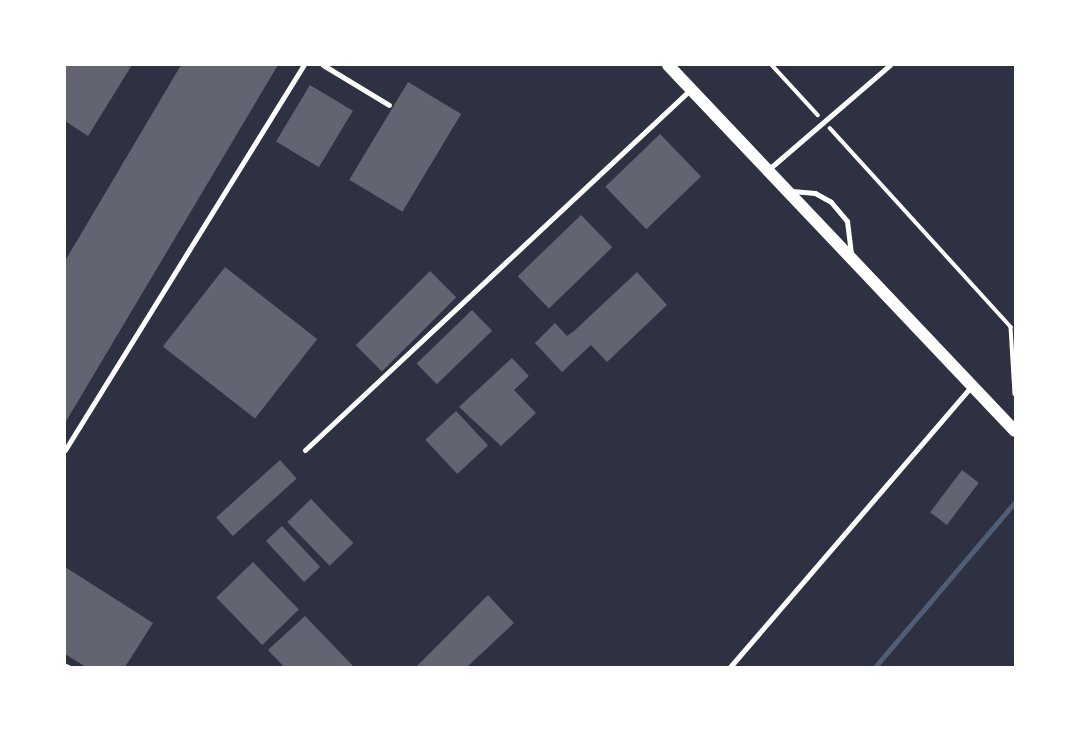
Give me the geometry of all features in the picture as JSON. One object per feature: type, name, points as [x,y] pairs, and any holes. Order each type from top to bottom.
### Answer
[{"type":"street","points":[[668,65],[1015,431]]},
{"type":"lane","points":[[65,450],[304,65]]},
{"type":"lane","points":[[323,65],[389,105]]},
{"type":"lane","points":[[767,171],[890,65]]},
{"type":"lane","points":[[305,450],[691,89]]},
{"type":"lane","points":[[786,191],[815,194],[831,202],[847,221],[852,262]]},
{"type":"lane","points":[[730,667],[972,386]]},
{"type":"path","points":[[772,65],[1012,327],[1015,394]]},
{"type":"building","points":[[65,65],[132,65],[88,136],[65,121]]},
{"type":"building","points":[[181,65],[278,65],[65,423],[65,261]]},
{"type":"building","points":[[408,82],[461,114],[402,212],[349,180]]},
{"type":"building","points":[[310,85],[353,111],[319,167],[276,142]]},
{"type":"building","points":[[660,134],[701,176],[646,229],[605,187]]},
{"type":"building","points":[[581,215],[612,247],[549,309],[518,276]]},
{"type":"building","points":[[225,267],[317,339],[255,419],[163,347]]},
{"type":"building","points":[[430,271],[456,297],[382,371],[356,345]]},
{"type":"building","points":[[637,272],[667,305],[607,362],[591,345],[562,372],[535,343],[555,323],[567,336]]},
{"type":"building","points":[[472,310],[492,331],[437,384],[417,363]]},
{"type":"building","points":[[512,358],[529,376],[514,390],[536,413],[501,446],[459,407]]},
{"type":"building","points":[[456,411],[488,445],[457,474],[425,440]]},
{"type":"building","points":[[280,460],[297,479],[233,536],[216,518]]},
{"type":"building","points":[[962,470],[979,483],[947,525],[930,512]]},
{"type":"building","points":[[311,499],[353,543],[330,566],[287,522]]},
{"type":"building","points":[[282,526],[320,567],[304,582],[266,541]]},
{"type":"building","points":[[253,562],[299,609],[262,645],[216,597]]},
{"type":"building","points":[[65,567],[153,623],[125,667],[86,667],[65,654]]},
{"type":"building","points":[[488,595],[514,623],[467,667],[416,667]]},
{"type":"building","points":[[305,616],[354,667],[284,667],[268,650]]},
{"type":"waterway","points":[[875,667],[1015,502]]}]
